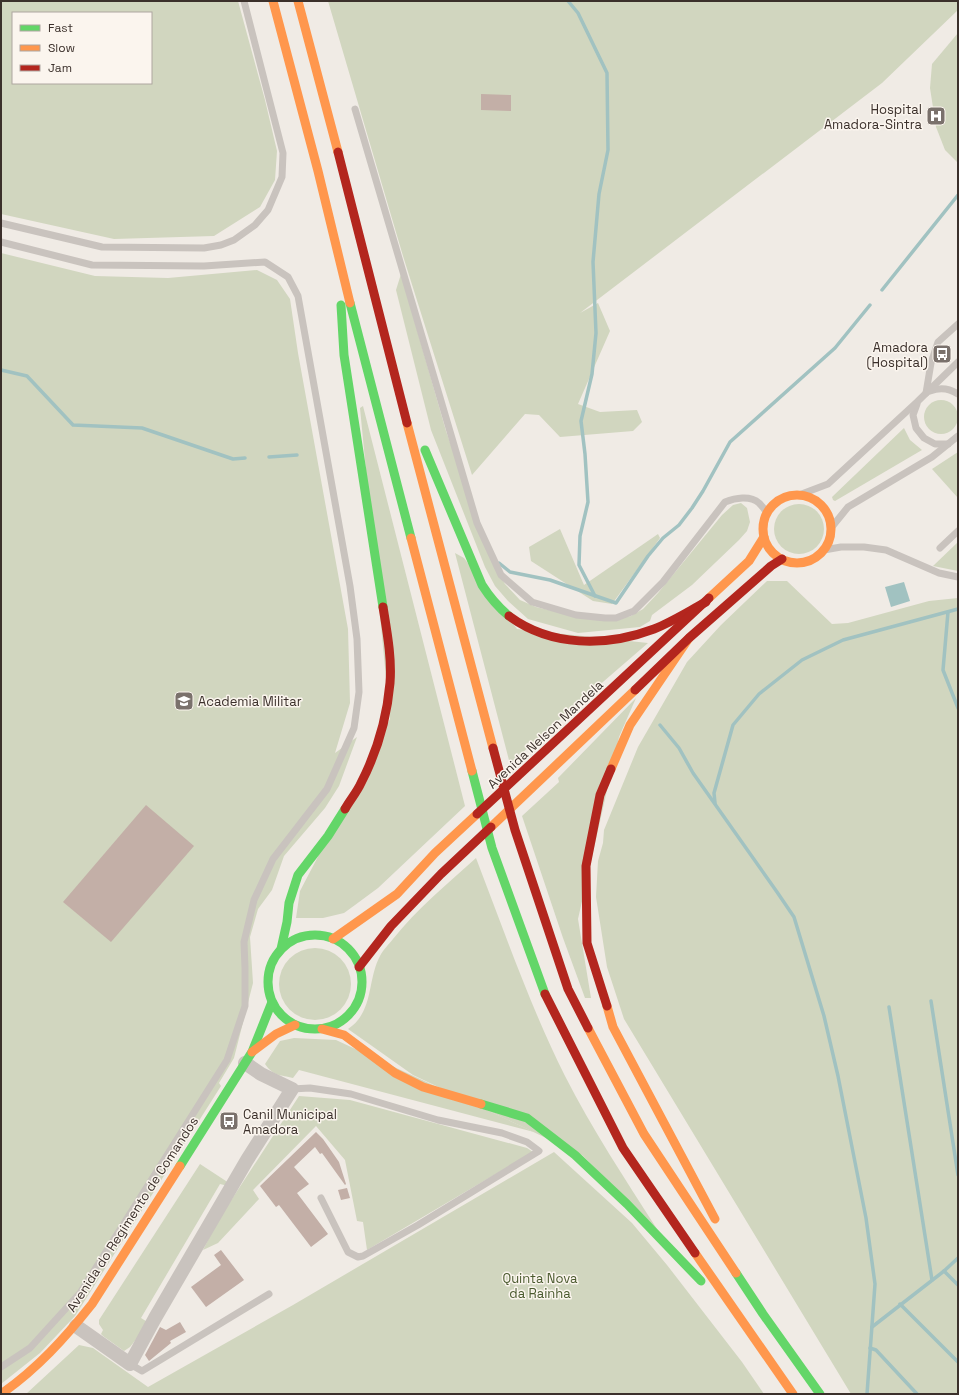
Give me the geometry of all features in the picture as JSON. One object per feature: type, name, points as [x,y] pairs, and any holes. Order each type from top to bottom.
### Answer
[{"type":"main road","points":[[274,1],[318,171],[338,257],[492,848],[547,998],[623,1148],[792,1394]]},
{"type":"main road","points":[[298,1],[341,163],[396,384],[515,830],[568,989],[644,1134],[763,1314],[820,1394]]},
{"type":"main road","points":[[281,949],[287,922],[289,903],[298,875],[328,836],[361,783],[373,756],[385,718],[390,682],[389,642],[344,355],[338,257]]},
{"type":"main road","points":[[396,384],[460,531],[475,570],[487,593],[512,619],[527,628],[551,636],[577,642],[596,642],[616,640],[654,629],[706,602]]},
{"type":"main road","points":[[799,495],[810,497],[822,506],[829,517],[831,528],[830,540],[824,550],[815,558],[799,563],[782,559],[774,554],[764,537],[763,529],[767,513],[775,503],[786,497],[799,495]]},
{"type":"main road","name":"Avenida Nelson Mandela","points":[[333,939],[397,894],[435,853],[549,749],[749,561],[764,537]]},
{"type":"main road","points":[[359,967],[391,926],[441,874],[689,638],[771,566],[782,559]]},
{"type":"main road","points":[[689,638],[630,726],[600,795],[586,866],[587,943],[612,1027],[680,1152],[720,1230]]},
{"type":"main road","points":[[322,1029],[336,1024],[347,1017],[355,1007],[360,994],[362,981],[359,967],[353,956],[344,946],[333,939],[315,935],[296,939],[281,949],[274,958],[270,968],[268,985],[272,1002],[282,1015],[295,1025],[309,1029],[322,1029],[344,1035],[367,1050],[395,1073],[423,1087],[527,1118],[575,1155],[627,1204],[744,1326]]},
{"type":"main road","name":"Avenida do Regimento de Comandos","points":[[1,1394],[44,1360],[76,1326],[111,1276],[248,1057],[272,1002]]},
{"type":"main road","name":"Avenida do Regimento de Comandos","points":[[248,1057],[276,1034],[295,1025]]},
{"type":"main road","points":[[727,1244],[763,1314]]},
{"type":"street","points":[[76,1326],[130,1364],[247,1160],[292,1089],[261,1074],[248,1057]]},
{"type":"lane","points":[[1,223],[102,247],[204,248],[220,245],[234,240],[255,225],[268,210],[282,177],[283,152],[244,1]]},
{"type":"lane","points":[[355,109],[478,523],[501,575],[532,602],[576,615],[616,618],[634,611],[663,582],[725,502],[735,498],[748,498],[758,502],[767,513]]},
{"type":"lane","points":[[1,242],[92,265],[204,266],[265,262],[288,277],[298,296],[350,586],[357,639],[359,692],[354,728],[327,789],[273,859],[254,900],[244,942],[245,1006],[226,1060],[80,1293],[30,1348],[1,1368]]},
{"type":"lane","points":[[926,393],[931,363],[938,342],[958,324]]},
{"type":"lane","points":[[799,495],[828,484],[958,362]]},
{"type":"lane","points":[[926,393],[936,389],[946,389],[958,394]]},
{"type":"lane","points":[[917,402],[914,415],[916,428],[924,438],[935,444],[948,444]]},
{"type":"lane","points":[[831,528],[848,506],[932,457],[958,436]]},
{"type":"lane","points":[[940,548],[958,532]]},
{"type":"lane","points":[[824,550],[842,547],[864,547],[886,550],[939,573],[958,577]]},
{"type":"lane","points":[[292,1089],[310,1088],[352,1094],[438,1120],[502,1134],[527,1142],[539,1151],[363,1256],[358,1257],[348,1252],[321,1198]]},
{"type":"lane","points":[[130,1364],[142,1371],[268,1294]]},
{"type":"green space","points":[[1,1],[238,1],[265,100],[277,151],[275,180],[260,207],[214,236],[114,239],[1,214]]},
{"type":"green space","points":[[328,1],[958,1],[958,10],[882,83],[580,313],[598,303],[610,331],[578,404],[600,412],[637,410],[642,422],[633,431],[560,437],[539,415],[525,414],[472,475],[403,256]]},
{"type":"green space","points":[[958,33],[958,163],[945,150],[936,127],[930,88],[932,64]]},
{"type":"green space","name":"Academia Militar","points":[[1,253],[95,276],[168,278],[257,270],[277,280],[290,299],[298,353],[348,629],[350,703],[335,753],[357,737],[339,786],[325,808],[284,856],[272,890],[258,909],[250,937],[253,983],[234,1058],[219,1083],[221,1086],[75,1316],[40,1353],[1,1384]]},
{"type":"green space","points":[[401,274],[446,431],[494,566],[505,584],[520,600],[536,607],[588,619],[609,621],[631,616],[643,609],[658,593],[722,515],[733,505],[741,503],[747,508],[750,522],[747,531],[692,585],[652,615],[650,621],[640,627],[578,633],[528,619],[508,601],[495,586],[485,567],[431,430],[396,290]]},
{"type":"green space","points":[[941,400],[953,405],[958,417],[953,429],[941,434],[929,429],[924,417],[929,405]]},
{"type":"green space","points":[[363,406],[465,806],[378,888],[344,913],[323,918],[296,918],[300,891],[390,719],[360,408]]},
{"type":"green space","points":[[904,428],[910,440],[922,450],[835,501],[833,500],[832,497]]},
{"type":"green space","points":[[958,452],[958,498],[932,469]]},
{"type":"green space","points":[[794,504],[804,504],[817,511],[824,524],[824,534],[817,547],[804,554],[794,554],[785,550],[778,543],[774,534],[774,524],[778,515],[785,508]]},
{"type":"green space","points":[[560,529],[584,585],[658,534],[660,538],[612,604],[593,601],[531,561],[529,547]]},
{"type":"green space","points":[[958,542],[958,571],[933,566]]},
{"type":"green space","points":[[455,553],[464,558],[517,629],[648,643],[510,764]]},
{"type":"green space","points":[[767,581],[787,581],[832,624],[848,623],[929,601],[958,598],[958,1394],[851,1394],[624,1019],[607,967],[596,897],[598,861],[603,843],[604,830],[638,747],[687,662],[721,625]]},
{"type":"green space","points":[[636,698],[619,737],[578,919],[591,998],[585,998],[522,816],[559,782],[558,778]]},
{"type":"green space","points":[[476,858],[507,941],[552,1050],[575,1096],[621,1173],[657,1229],[582,1155],[413,1075],[348,1029],[362,1014],[369,995],[376,965],[384,949],[422,907]]},
{"type":"green space","points":[[308,948],[322,948],[329,950],[341,958],[349,970],[351,984],[349,998],[341,1010],[329,1018],[322,1020],[308,1020],[301,1018],[289,1010],[281,998],[279,991],[279,977],[281,970],[289,958],[301,950]]},
{"type":"green space","points":[[294,1038],[336,1040],[534,1132],[299,1070],[293,1078],[274,1073],[265,1064],[280,1041]]},
{"type":"green space","points":[[299,1096],[350,1100],[527,1148],[533,1152],[367,1250],[363,1222],[357,1221],[345,1160],[316,1126],[253,1190],[259,1199],[218,1243],[203,1250],[217,1222]]},
{"type":"green space","name":"Quinta Nova da Rainha","points":[[554,1152],[632,1223],[667,1265],[742,1362],[764,1394],[26,1394],[79,1345],[93,1348],[148,1387],[293,1305]]},
{"type":"green space","points":[[200,1164],[229,1183],[228,1186],[220,1184],[141,1318],[149,1323],[130,1347],[124,1351],[101,1334],[103,1330],[99,1324],[99,1320]]},
{"type":"water","points":[[904,582],[910,601],[891,607],[885,587]]},
{"type":"building","points":[[481,94],[511,95],[511,111],[481,110]]},
{"type":"building","points":[[146,805],[194,846],[111,942],[63,902]]},
{"type":"building","points":[[316,1132],[323,1139],[339,1162],[346,1184],[345,1185],[322,1153],[320,1154],[315,1147],[294,1167],[309,1184],[297,1193],[328,1234],[311,1247],[279,1205],[276,1207],[260,1186]]},
{"type":"building","points":[[347,1188],[350,1198],[341,1200],[338,1190]]},
{"type":"building","points":[[221,1250],[244,1280],[206,1307],[191,1287],[221,1265],[214,1255]]},
{"type":"building","points":[[180,1322],[186,1332],[170,1341],[171,1343],[149,1361],[145,1355],[160,1327],[166,1330]]},
{"type":"waterway","points":[[568,1],[578,13],[607,73],[608,150],[599,194],[593,262],[596,333],[592,374],[581,421],[588,502],[580,536],[579,565],[595,596]]},
{"type":"waterway","points":[[882,290],[958,195]]},
{"type":"waterway","points":[[499,563],[510,572],[550,580],[616,603],[648,556],[663,538],[679,525],[692,508],[730,442],[835,348],[870,305]]},
{"type":"waterway","points":[[1,370],[27,376],[73,425],[142,428],[233,459],[245,458]]},
{"type":"waterway","points":[[269,457],[297,455]]},
{"type":"waterway","points":[[715,803],[714,793],[733,725],[759,694],[802,660],[843,640],[958,609]]},
{"type":"waterway","points":[[948,612],[943,670],[958,708]]},
{"type":"waterway","points":[[660,725],[679,748],[693,773],[794,917],[824,1016],[838,1076],[866,1218],[875,1284],[867,1394]]},
{"type":"waterway","points":[[931,1001],[958,1175]]},
{"type":"waterway","points":[[889,1007],[932,1280]]},
{"type":"waterway","points":[[944,1271],[958,1258]]},
{"type":"waterway","points":[[872,1327],[944,1271],[958,1285]]},
{"type":"waterway","points":[[900,1304],[958,1362]]},
{"type":"waterway","points":[[870,1348],[876,1350],[917,1394]]},
{"type":"traffic: fast","points":[[350,303],[411,538]]},
{"type":"traffic: fast","points":[[341,305],[344,355],[383,607]]},
{"type":"traffic: fast","points":[[425,450],[482,585],[494,601],[509,616]]},
{"type":"traffic: fast","points":[[472,771],[492,848],[545,994]]},
{"type":"traffic: fast","points":[[281,949],[287,922],[289,903],[298,875],[328,836],[345,809]]},
{"type":"traffic: fast","points":[[315,935],[333,939],[348,949],[358,964],[362,982],[358,1000],[348,1015],[333,1025],[315,1029],[297,1025],[282,1015],[272,1000],[268,982],[272,964],[282,949],[297,939],[315,935]]},
{"type":"traffic: fast","points":[[180,1166],[252,1052],[272,1002]]},
{"type":"traffic: fast","points":[[481,1104],[527,1118],[575,1155],[627,1204],[701,1281]]},
{"type":"traffic: fast","points":[[736,1273],[763,1314],[820,1394]]},
{"type":"traffic: slow","points":[[273,1],[318,171],[350,303]]},
{"type":"traffic: slow","points":[[298,1],[338,152]]},
{"type":"traffic: slow","points":[[407,423],[493,748]]},
{"type":"traffic: slow","points":[[797,495],[810,498],[821,505],[828,516],[831,529],[828,542],[821,553],[810,560],[797,563],[784,560],[773,553],[766,542],[763,529],[766,516],[773,505],[784,498],[797,495]]},
{"type":"traffic: slow","points":[[709,598],[749,561],[764,537]]},
{"type":"traffic: slow","points":[[411,538],[472,771]]},
{"type":"traffic: slow","points":[[611,769],[630,725],[689,638]]},
{"type":"traffic: slow","points":[[491,827],[635,690]]},
{"type":"traffic: slow","points":[[333,939],[397,894],[435,853],[477,814]]},
{"type":"traffic: slow","points":[[607,1006],[613,1027],[715,1219]]},
{"type":"traffic: slow","points":[[252,1052],[276,1034],[295,1025]]},
{"type":"traffic: slow","points":[[588,1028],[644,1134],[736,1273]]},
{"type":"traffic: slow","points":[[322,1029],[344,1035],[395,1073],[423,1087],[481,1104]]},
{"type":"traffic: slow","points":[[1,1394],[38,1364],[92,1304],[180,1166]]},
{"type":"traffic: slow","points":[[695,1253],[793,1394]]},
{"type":"traffic: jam","points":[[338,152],[407,423]]},
{"type":"traffic: jam","points":[[635,690],[689,638],[771,566],[782,559]]},
{"type":"traffic: jam","points":[[477,814],[709,598]]},
{"type":"traffic: jam","points":[[509,616],[525,626],[543,634],[579,641],[598,641],[636,635],[654,629],[674,620],[706,602]]},
{"type":"traffic: jam","points":[[345,809],[359,786],[372,759],[384,721],[389,696],[389,645],[383,607]]},
{"type":"traffic: jam","points":[[493,748],[515,830],[568,989],[588,1028]]},
{"type":"traffic: jam","points":[[607,1006],[587,943],[586,866],[600,795],[611,769]]},
{"type":"traffic: jam","points":[[359,967],[391,926],[441,874],[491,827]]},
{"type":"traffic: jam","points":[[545,994],[623,1148],[695,1253]]},
{"type":"place","name":"Hospital Amadora-Sintra","points":[[936,116]]},
{"type":"place","name":"Amadora (Hospital)","points":[[942,354]]},
{"type":"place","name":"Academia Militar","points":[[184,701]]},
{"type":"place","name":"Canil Municipal Amadora","points":[[229,1121]]}]
